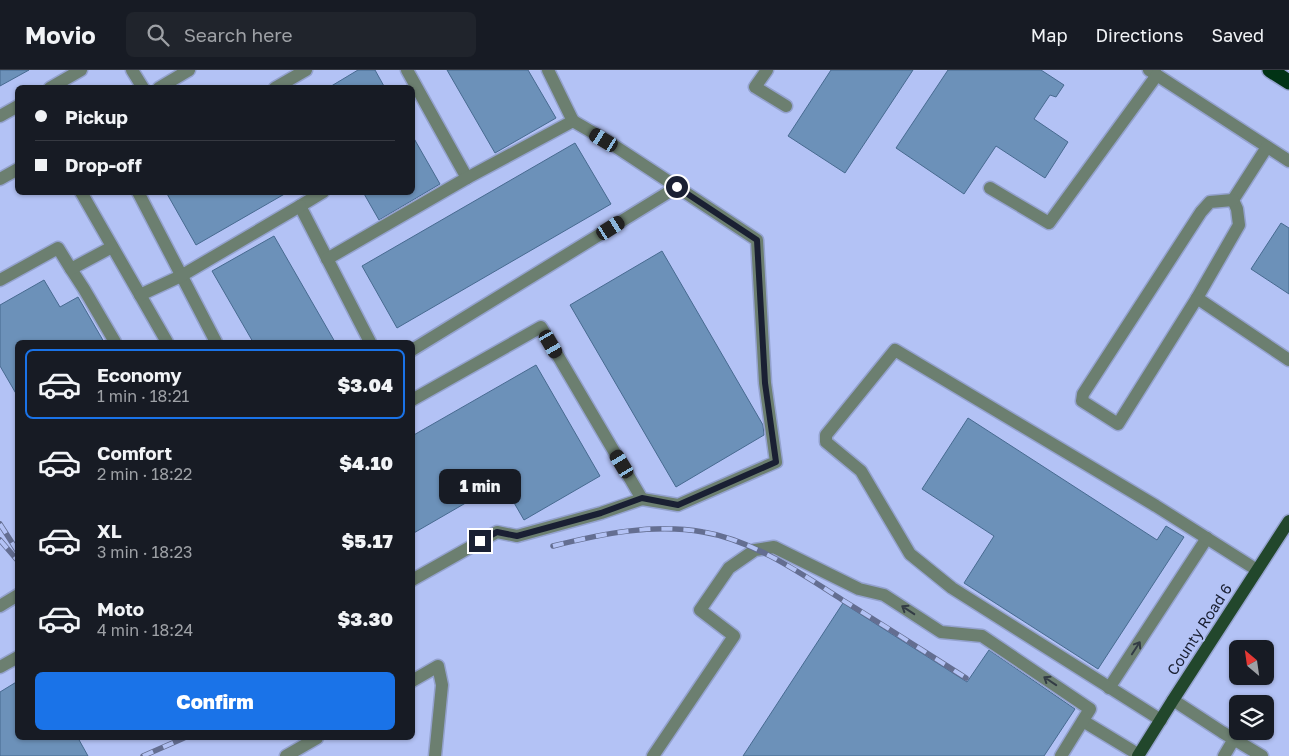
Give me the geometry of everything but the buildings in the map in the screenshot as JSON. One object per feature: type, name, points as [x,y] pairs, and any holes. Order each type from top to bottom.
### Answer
[{"type":"highway","points":[[1270,70],[1289,82]]},
{"type":"main road","name":"County Road 6","points":[[1138,756],[1289,521]]},
{"type":"street","points":[[55,85],[81,70]]},
{"type":"street","points":[[132,70],[141,85]]},
{"type":"street","points":[[164,85],[189,70]]},
{"type":"street","points":[[278,70],[282,85]]},
{"type":"street","points":[[284,85],[306,70]]},
{"type":"street","points":[[407,70],[467,178]]},
{"type":"street","points":[[415,578],[497,532],[517,536],[601,513],[642,498],[678,505],[776,462],[765,383],[757,240],[573,121],[548,70]]},
{"type":"street","points":[[767,70],[755,87],[786,106]]},
{"type":"street","points":[[990,188],[1049,223],[1153,73],[1289,161]]},
{"type":"street","points":[[0,116],[15,108]]},
{"type":"street","points":[[327,258],[467,178],[573,121]]},
{"type":"street","points":[[1233,200],[1267,147]]},
{"type":"street","points":[[0,179],[15,171]]},
{"type":"street","points":[[415,348],[677,187]]},
{"type":"street","points":[[83,195],[166,340]]},
{"type":"street","points":[[140,195],[215,340]]},
{"type":"street","points":[[140,295],[182,276],[318,195]]},
{"type":"street","points":[[1233,200],[1240,225],[1198,298],[1118,424],[1082,401],[1083,394],[1201,212],[1210,202],[1233,200]]},
{"type":"street","points":[[300,206],[369,340]]},
{"type":"street","points":[[71,269],[112,246]]},
{"type":"street","points":[[0,280],[58,248],[114,340]]},
{"type":"street","points":[[1198,298],[1289,360]]},
{"type":"street","points":[[415,398],[541,326],[642,498]]},
{"type":"street","points":[[1161,720],[952,588],[910,554],[861,471],[826,442],[826,435],[895,350],[1156,506],[1257,570]]},
{"type":"street","points":[[1109,688],[1207,538]]},
{"type":"street","points":[[653,756],[734,636],[700,610],[729,568],[755,550],[774,547],[859,589],[884,595],[941,632],[982,636],[1090,709],[1061,756]]},
{"type":"street","points":[[0,606],[15,598]]},
{"type":"street","points":[[0,667],[15,659]]},
{"type":"street","points":[[415,679],[438,666],[442,685],[435,756]]},
{"type":"street","points":[[1173,700],[1229,736]]},
{"type":"street","points":[[1083,721],[1138,756]]},
{"type":"street","points":[[286,756],[314,740]]},
{"type":"street","points":[[1224,756],[1233,740]]},
{"type":"street","points":[[1236,740],[1262,756]]},
{"type":"railway","points":[[0,524],[15,547]]},
{"type":"railway","points":[[553,546],[590,537],[647,529],[684,530],[722,536],[759,550],[794,569],[966,678]]},
{"type":"railway","points":[[0,540],[15,558]]},
{"type":"railway","points":[[143,756],[179,740]]},
{"type":"route","points":[[480,541],[497,532],[517,536],[601,513],[642,498],[678,505],[776,462],[765,383],[757,240],[677,187]]}]
